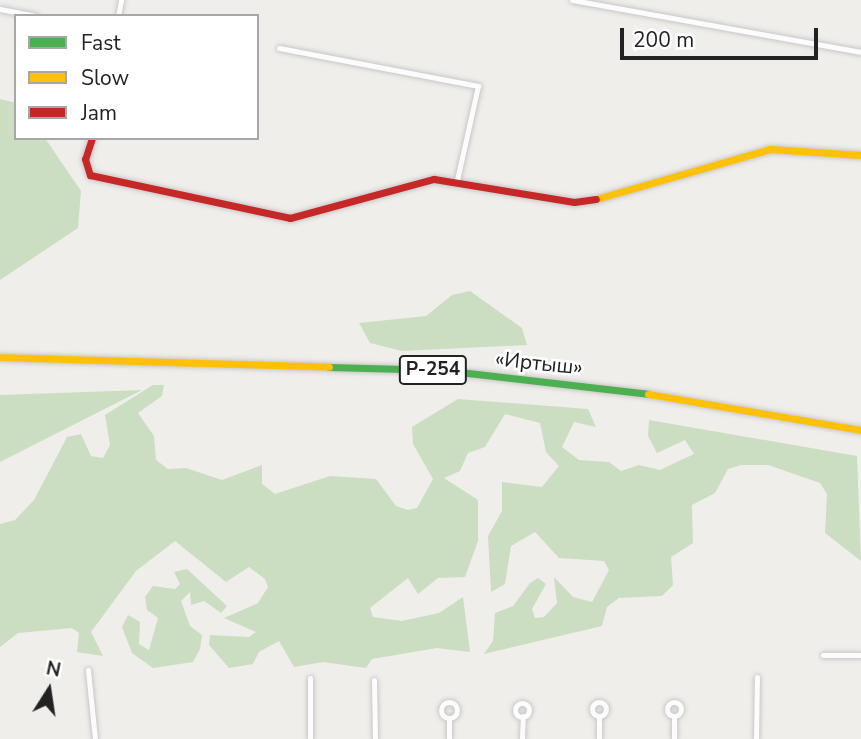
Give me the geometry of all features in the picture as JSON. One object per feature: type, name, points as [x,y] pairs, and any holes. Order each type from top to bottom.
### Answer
[{"type":"main road","points":[[91,140],[85,159],[90,175],[290,218],[411,182],[457,180],[596,201],[770,149],[861,155]]},
{"type":"main road","name":"«Иртыш»","points":[[0,357],[442,370],[633,391],[861,430]]},
{"type":"street","points":[[572,0],[861,52]]},
{"type":"street","points":[[0,9],[26,14]]},
{"type":"street","points":[[279,48],[478,86],[457,180]]},
{"type":"street","points":[[823,655],[861,655]]},
{"type":"street","points":[[88,670],[95,739]]},
{"type":"street","points":[[756,739],[757,677]]},
{"type":"street","points":[[310,678],[310,739]]},
{"type":"street","points":[[374,680],[375,739]]},
{"type":"street","points":[[522,739],[523,716]]},
{"type":"street","points":[[598,716],[599,739]]},
{"type":"street","points":[[674,716],[674,739]]},
{"type":"street","points":[[449,718],[449,739]]},
{"type":"green space","points":[[0,99],[14,102],[14,140],[46,140],[81,191],[78,228],[0,280]]},
{"type":"green space","points":[[470,291],[522,328],[527,345],[402,351],[370,343],[359,323],[426,316],[452,295]]},
{"type":"green space","points":[[153,385],[164,385],[162,396],[138,413],[154,436],[156,460],[168,469],[186,468],[222,480],[262,465],[262,484],[275,494],[330,476],[376,479],[396,506],[408,510],[417,508],[433,479],[413,444],[412,427],[458,399],[588,409],[596,427],[574,422],[562,447],[579,460],[609,462],[621,471],[639,465],[660,470],[694,454],[685,440],[657,453],[648,436],[649,420],[857,456],[861,561],[825,533],[827,494],[820,483],[768,465],[741,465],[728,469],[715,493],[692,505],[693,543],[671,557],[673,585],[662,596],[619,598],[607,607],[602,626],[484,654],[493,641],[495,613],[513,606],[530,583],[538,578],[546,584],[532,609],[535,618],[544,617],[557,603],[554,577],[573,597],[592,602],[609,570],[604,561],[559,558],[535,532],[511,546],[505,584],[491,592],[488,536],[502,511],[502,482],[542,487],[559,466],[546,452],[540,423],[505,414],[485,447],[468,453],[460,471],[444,478],[478,500],[478,541],[465,577],[438,578],[418,594],[408,578],[370,608],[373,617],[402,621],[439,613],[463,597],[470,652],[437,648],[372,659],[366,668],[323,662],[294,667],[279,641],[259,652],[253,664],[229,668],[209,645],[210,635],[249,637],[256,632],[224,618],[258,603],[268,587],[265,579],[249,567],[226,582],[175,541],[136,571],[91,632],[103,656],[77,652],[79,633],[72,628],[18,633],[0,647],[0,524],[15,520],[34,500],[67,437],[81,434],[91,456],[103,458],[110,445],[105,415]]},
{"type":"green space","points":[[142,390],[0,462],[0,395]]},
{"type":"green space","points":[[187,569],[227,606],[221,613],[204,601],[191,605],[190,592],[181,601],[190,626],[202,635],[200,649],[193,662],[153,668],[132,653],[122,627],[128,615],[140,622],[139,644],[149,650],[158,618],[147,610],[145,597],[153,586],[175,589],[180,584],[174,572]]},
{"type":"traffic: fast","points":[[329,367],[442,370],[648,394]]},
{"type":"traffic: slow","points":[[596,199],[770,149],[861,155]]},
{"type":"traffic: slow","points":[[0,357],[329,367]]},
{"type":"traffic: slow","points":[[648,394],[861,430]]},
{"type":"traffic: jam","points":[[91,140],[85,159],[90,175],[290,218],[434,179],[574,202],[596,199]]}]
